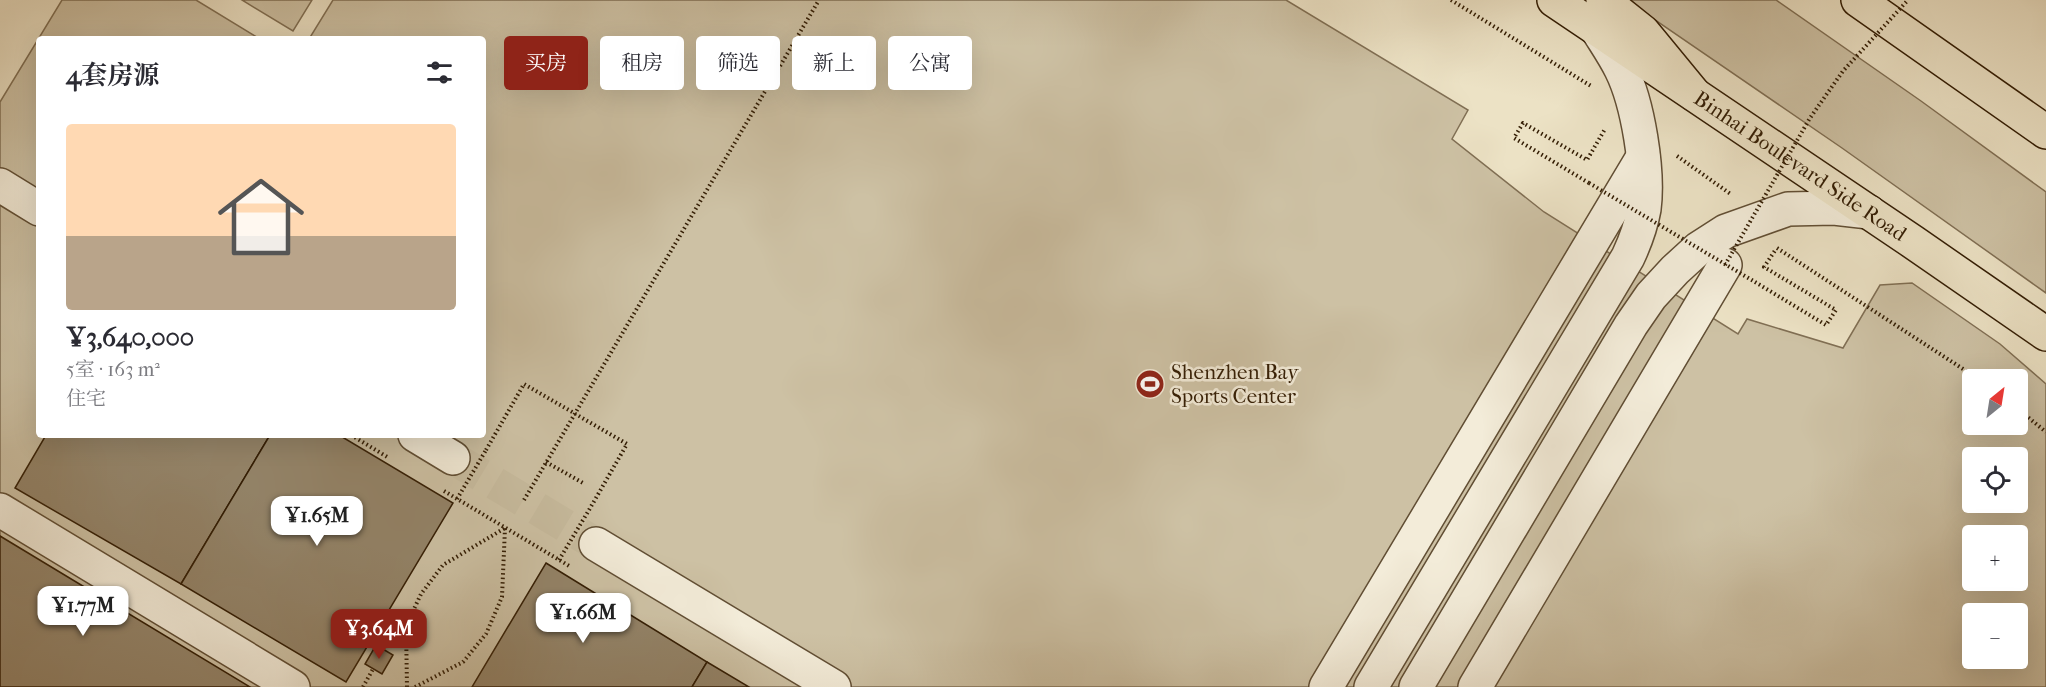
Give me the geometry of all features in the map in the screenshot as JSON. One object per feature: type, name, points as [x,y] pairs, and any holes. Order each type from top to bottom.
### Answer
[{"type":"main road","points":[[1554,0],[1600,15]]},
{"type":"main road","points":[[1858,0],[2046,132]]},
{"type":"main road","name":"Binhai Boulevard Side Road","points":[[1600,15],[1643,32],[1694,94],[2046,334]]},
{"type":"main road","points":[[1913,242],[2046,356]]},
{"type":"street","points":[[1371,687],[1628,257],[1638,236],[1658,155],[1633,100],[1600,15]]},
{"type":"street","points":[[1326,687],[1658,155]]},
{"type":"street","points":[[0,185],[36,206]]},
{"type":"street","points":[[1416,687],[1626,334],[1651,296],[1698,249],[1726,231],[1788,209],[1834,208],[1869,212]]},
{"type":"street","points":[[1475,687],[1725,265]]},
{"type":"street","points":[[420,438],[453,458]]},
{"type":"street","points":[[0,510],[293,687]]},
{"type":"street","points":[[596,544],[834,687]]},
{"type":"path","points":[[524,500],[819,0]]},
{"type":"path","points":[[1451,0],[1597,90]]},
{"type":"path","points":[[1725,265],[1810,118],[1843,71],[1908,0]]},
{"type":"path","points":[[1609,123],[1587,160],[1523,123],[1514,138],[1826,326],[1836,310],[1764,267],[1777,248]]},
{"type":"path","points":[[1658,155],[1732,195]]},
{"type":"path","points":[[1768,242],[1964,369]]},
{"type":"path","points":[[457,499],[524,384],[627,444],[559,560]]},
{"type":"path","points":[[2028,417],[2046,432]]},
{"type":"path","points":[[356,438],[390,458]]},
{"type":"path","points":[[546,462],[583,483]]},
{"type":"path","points":[[438,487],[579,572]]},
{"type":"path","points":[[407,687],[406,626],[421,594],[443,565],[505,528]]},
{"type":"path","points":[[415,687],[464,662],[486,633],[502,597],[505,528]]},
{"type":"path","points":[[363,687],[373,669]]},
{"type":"shaded area","name":"Shenzhen Bay Sports Center","points":[[62,0],[196,0],[255,36],[40,36]]},
{"type":"shaded area","points":[[242,0],[312,0],[293,31]]},
{"type":"shaded area","name":"Shenzhen Bay Sports Center","points":[[333,0],[1286,0],[1468,110],[1452,139],[1544,212],[1738,334],[1747,319],[1843,348],[1880,285],[1912,283],[2000,344],[2046,384],[2046,687],[0,687],[0,102],[36,43],[36,438],[486,438],[486,36],[311,36]]},
{"type":"shaded area","points":[[1626,0],[1776,0],[1921,101],[2046,192],[2046,293],[1842,148]]},
{"type":"building","points":[[44,438],[268,438],[181,584],[15,488]]},
{"type":"building","points":[[268,438],[344,438],[453,503],[346,682],[181,584]]},
{"type":"building","points":[[0,536],[250,687],[0,687]]},
{"type":"building","points":[[546,563],[707,662],[692,687],[472,687]]},
{"type":"building","points":[[376,645],[393,655],[382,674],[365,664]]},
{"type":"building","points":[[707,662],[749,687],[692,687]]},
{"type":"tunnel","points":[[453,458],[596,544]]},
{"type":"place","name":"Shenzhen Bay Sports Center","points":[[1150,384]]}]
